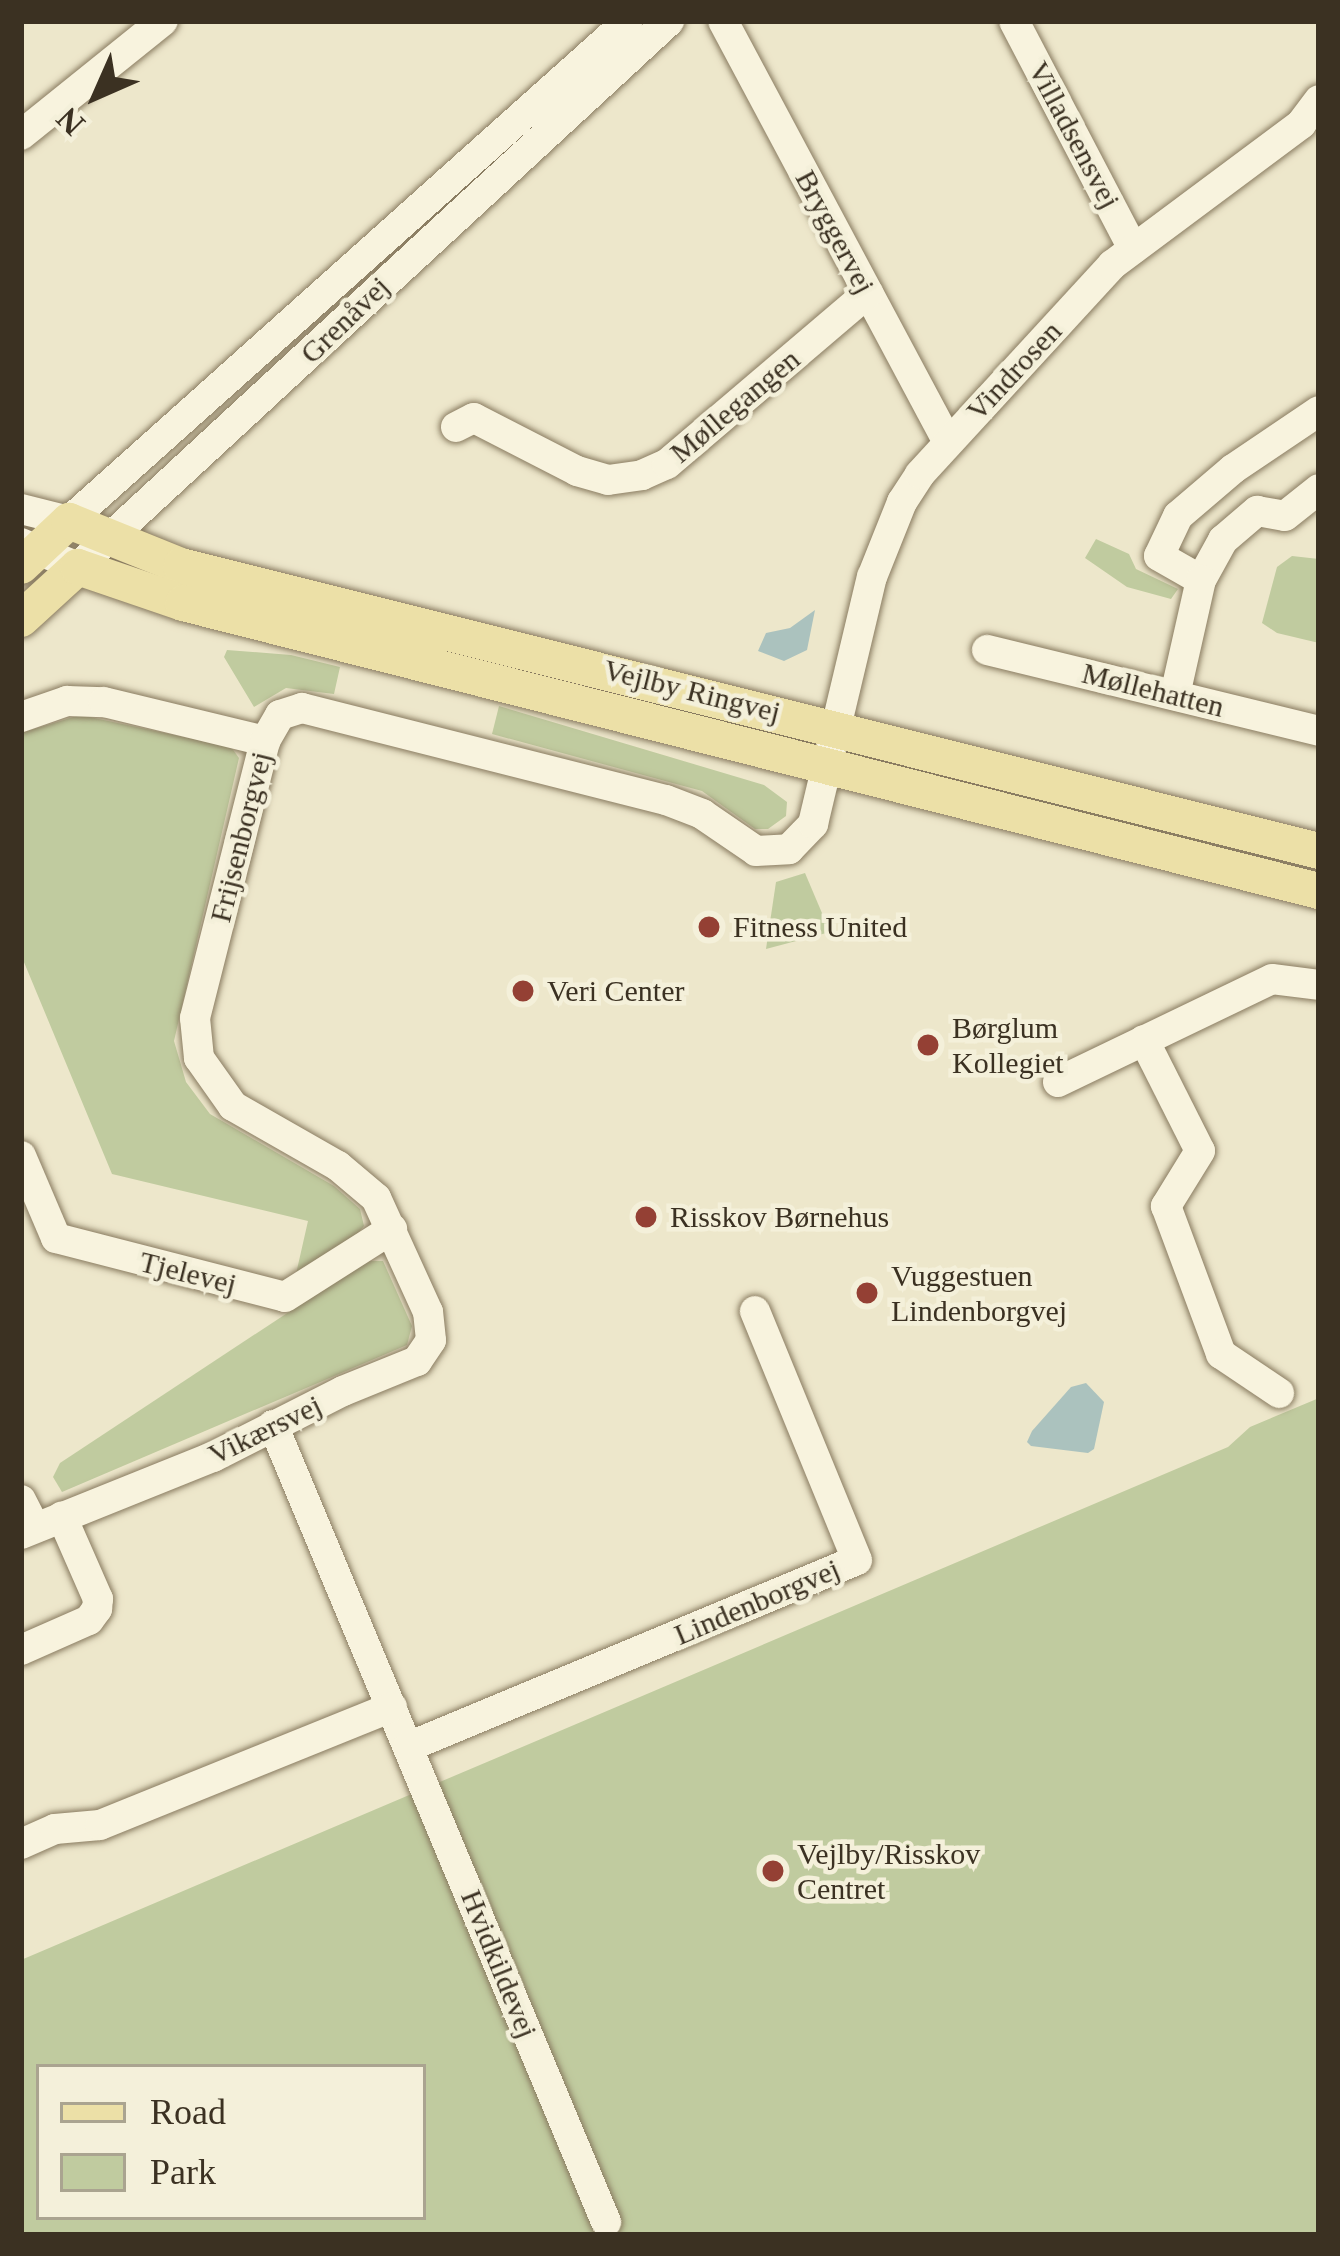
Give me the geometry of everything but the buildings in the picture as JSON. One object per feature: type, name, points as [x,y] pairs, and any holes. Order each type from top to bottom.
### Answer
[{"type":"main road","name":"Vejlby Ringvej","points":[[69,521],[181,566],[1319,850]]},
{"type":"main road","name":"Grenåvej","points":[[27,553],[69,521]]},
{"type":"main road","name":"Vejlby Ringvej","points":[[78,567],[183,603],[1319,891]]},
{"type":"main road","name":"Grenåvej","points":[[21,619],[78,567]]},
{"type":"street","points":[[21,135],[163,21]]},
{"type":"street","name":"Grenåvej","points":[[69,521],[628,21]]},
{"type":"street","name":"Grenåvej","points":[[78,567],[669,21]]},
{"type":"street","name":"Bryggervej","points":[[723,21],[948,442]]},
{"type":"street","name":"Villadsensvej","points":[[1014,21],[1133,249]]},
{"type":"street","name":"Vindrosen","points":[[837,729],[886,536],[920,474],[1112,265],[1313,122]]},
{"type":"street","name":"Møllegangen","points":[[456,427],[474,418],[577,471],[608,480],[642,475],[694,442],[868,293]]},
{"type":"street","points":[[1202,580],[1159,556],[1178,516],[1233,469],[1319,411]]},
{"type":"street","points":[[1233,469],[1257,511]]},
{"type":"street","points":[[1257,511],[1285,516],[1319,489]]},
{"type":"street","points":[[21,509],[69,521]]},
{"type":"street","points":[[1175,695],[1202,580],[1223,540],[1257,511]]},
{"type":"street","points":[[27,553],[78,567]]},
{"type":"street","name":"Møllehatten","points":[[987,650],[1319,731]]},
{"type":"street","points":[[21,717],[67,701],[104,702],[265,741]]},
{"type":"street","name":"Frijsenborgvej","points":[[428,1312],[376,1198],[358,1179],[233,1106],[199,1058],[195,1018],[265,741],[280,716],[302,708],[666,800],[702,814],[756,851],[771,853],[806,838],[837,729]]},
{"type":"street","points":[[1058,1082],[1272,979],[1319,985]]},
{"type":"street","points":[[1144,1040],[1200,1151],[1166,1206],[1221,1354],[1279,1393]]},
{"type":"street","name":"Tjelevej","points":[[21,1156],[56,1238],[284,1298],[392,1229]]},
{"type":"street","name":"Lindenborgvej","points":[[408,1747],[857,1560],[754,1311]]},
{"type":"street","name":"Vikærsvej","points":[[39,1526],[214,1457],[417,1361],[431,1340],[428,1312]]},
{"type":"street","name":"Hvidkildevej","points":[[274,1425],[606,2222]]},
{"type":"street","points":[[21,1499],[98,1599],[88,1620],[21,1650]]},
{"type":"street","points":[[21,1844],[55,1829],[100,1825],[392,1707]]},
{"type":"green space","points":[[1096,539],[1129,554],[1136,569],[1178,589],[1171,599],[1127,587],[1085,558]]},
{"type":"green space","points":[[1292,556],[1319,559],[1319,643],[1277,633],[1262,623],[1277,567]]},
{"type":"green space","points":[[227,650],[291,655],[340,667],[334,694],[286,688],[254,707],[224,657]]},
{"type":"green space","points":[[499,706],[764,785],[787,802],[786,816],[768,829],[755,829],[702,791],[492,734]]},
{"type":"green space","points":[[80,715],[231,747],[239,758],[174,1041],[186,1082],[210,1114],[334,1186],[360,1209],[364,1226],[358,1233],[296,1274],[308,1221],[112,1174],[21,955],[21,733]]},
{"type":"green space","points":[[805,873],[830,932],[766,949],[776,882]]},
{"type":"green space","points":[[366,1261],[383,1261],[412,1326],[407,1345],[62,1492],[53,1477],[60,1463]]},
{"type":"green space","name":"Vejlby/Risskov Centret","points":[[1319,1398],[1319,2235],[21,2235],[21,1960],[1228,1447],[1250,1427]]},
{"type":"water","points":[[815,610],[807,650],[784,661],[758,651],[766,633],[790,628]]},
{"type":"water","points":[[1086,1383],[1104,1402],[1094,1449],[1088,1453],[1031,1446],[1027,1442],[1032,1431],[1071,1387]]},
{"type":"place","name":"Fitness United","points":[[709,927]]},
{"type":"place","name":"Veri Center","points":[[523,991]]},
{"type":"place","name":"Børglum Kollegiet","points":[[928,1045]]},
{"type":"place","name":"Risskov Børnehus","points":[[646,1217]]},
{"type":"place","name":"Vuggestuen Lindenborgvej","points":[[867,1293]]},
{"type":"place","name":"Vejlby/Risskov Centret","points":[[773,1871]]}]
